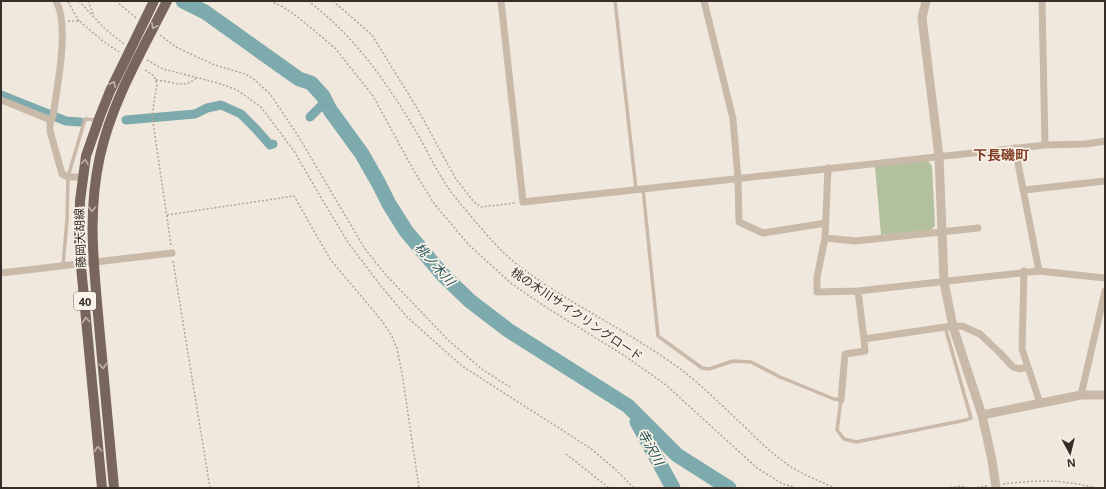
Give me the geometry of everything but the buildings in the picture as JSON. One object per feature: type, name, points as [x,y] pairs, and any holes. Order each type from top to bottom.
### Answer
[{"type":"main road","name":"藤岡大胡線","points":[[102,488],[81,263],[79,220],[83,177],[86,156],[98,120],[110,91],[154,1]]},
{"type":"main road","name":"藤岡大胡線","points":[[114,488],[93,262],[91,220],[92,202],[100,155],[112,116],[167,1]]},
{"type":"street","points":[[56,1],[60,10],[62,22],[61,62],[50,131],[62,174],[68,177],[83,177]]},
{"type":"street","points":[[501,1],[523,202],[1015,148],[1045,145],[1086,144],[1105,141]]},
{"type":"street","points":[[704,1],[732,119],[738,179],[739,222],[763,232],[826,223]]},
{"type":"street","points":[[926,1],[922,18],[939,156],[944,282],[949,327],[982,415],[996,486]]},
{"type":"street","points":[[1042,1],[1045,145]]},
{"type":"street","points":[[1,100],[51,120]]},
{"type":"street","points":[[1015,148],[1040,271]]},
{"type":"street","points":[[828,168],[825,238],[817,277],[817,292],[858,291],[944,282],[1024,271],[1040,271],[1105,278]]},
{"type":"street","points":[[1024,190],[1105,181]]},
{"type":"street","points":[[825,238],[856,241],[978,228]]},
{"type":"street","points":[[1,273],[172,253]]},
{"type":"street","points":[[1024,271],[1022,349],[1040,403]]},
{"type":"street","points":[[841,400],[845,354],[865,351],[858,291]]},
{"type":"street","points":[[1082,395],[1105,291]]},
{"type":"street","points":[[864,340],[962,326],[980,334],[1013,367],[1019,369],[1028,367]]},
{"type":"street","points":[[982,415],[1082,395],[1105,395]]},
{"type":"lane","points":[[615,1],[658,336],[702,368],[710,369],[733,362],[751,362],[780,377],[834,399],[841,400],[837,430],[844,439],[856,442],[971,418],[949,327]]},
{"type":"lane","points":[[131,47],[141,54]]},
{"type":"lane","points":[[63,265],[67,220],[68,177],[85,119],[98,120]]},
{"type":"path","points":[[80,1],[95,18],[131,47]]},
{"type":"path","points":[[88,1],[95,18]]},
{"type":"path","points":[[116,1],[138,19]]},
{"type":"path","name":"桃の木川サイクリングロード","points":[[270,1],[283,7],[299,18],[335,48],[373,96],[414,171],[436,205],[470,246],[512,284],[625,356],[666,385],[757,468],[781,483],[796,488]]},
{"type":"path","points":[[308,1],[354,42],[388,87],[417,134],[439,174],[457,200],[502,250],[520,267],[557,292],[678,367],[705,389],[766,448],[799,471],[835,488]]},
{"type":"path","points":[[333,1],[372,35],[416,108],[456,179],[474,202],[481,207],[523,202]]},
{"type":"path","points":[[68,2],[79,20],[103,41],[119,52]]},
{"type":"path","points":[[62,22],[79,20]]},
{"type":"path","points":[[157,33],[176,47],[199,58],[215,65],[244,74],[255,80],[270,94],[297,134],[366,249],[386,275],[449,341],[483,370],[510,387]]},
{"type":"path","points":[[141,54],[163,69],[218,83],[237,90],[261,107],[294,151],[349,244],[407,317],[462,366],[590,448],[615,469],[634,488]]},
{"type":"path","points":[[145,70],[154,76],[156,80],[152,123],[210,488]]},
{"type":"path","points":[[156,80],[166,80],[185,84],[192,82],[196,77]]},
{"type":"path","points":[[167,215],[294,196],[330,259],[385,325],[392,336],[397,349],[402,373],[419,488]]},
{"type":"path","points":[[566,454],[609,488]]},
{"type":"path","points":[[973,488],[1050,480],[1073,482],[1096,488]]},
{"type":"path","points":[[946,488],[961,486],[969,488]]},
{"type":"green space","points":[[928,161],[932,166],[935,226],[931,230],[881,235],[875,166]]},
{"type":"waterway","name":"桃ノ木川","points":[[183,1],[205,12],[299,79],[311,83],[323,96],[330,110],[362,154],[389,204],[406,231],[442,274],[470,301],[508,330],[628,406],[677,455],[729,488]]},
{"type":"waterway","points":[[1,95],[66,121],[80,122]]},
{"type":"waterway","points":[[310,117],[325,102]]},
{"type":"waterway","points":[[126,120],[195,114],[207,108],[221,105],[241,114],[270,145],[273,144]]},
{"type":"waterway","name":"寺沢川","points":[[637,422],[673,488]]},
{"type":"district","name":"下長磯町","points":[[1001,154]]}]
